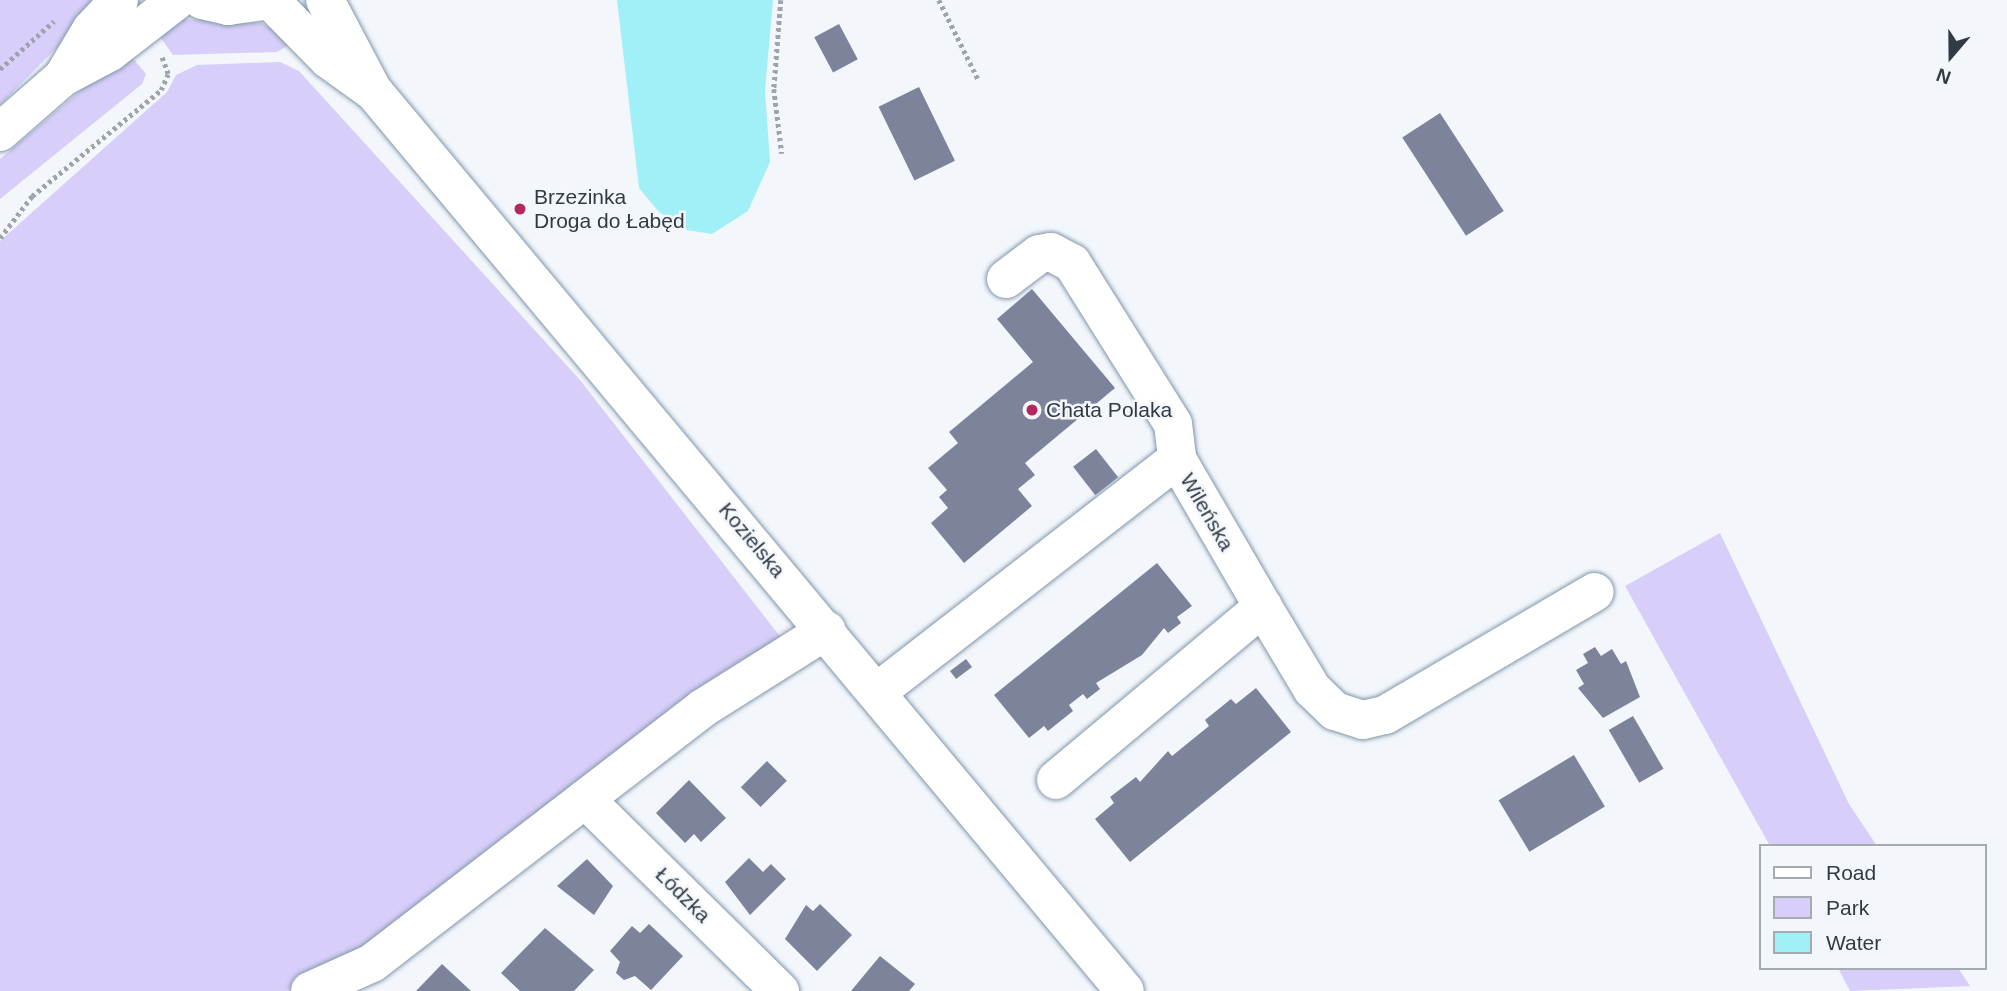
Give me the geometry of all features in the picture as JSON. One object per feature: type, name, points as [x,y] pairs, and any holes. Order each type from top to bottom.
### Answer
[{"type":"street","points":[[63,77],[91,30],[119,0]]},
{"type":"street","points":[[0,132],[63,77],[110,52],[177,0]]},
{"type":"street","points":[[202,0],[228,6],[270,0]]},
{"type":"street","name":"Kozielska","points":[[270,0],[328,59],[374,92]]},
{"type":"street","name":"Kozielska","points":[[326,0],[374,92],[827,630],[1125,991]]},
{"type":"street","name":"Wileńska","points":[[1006,279],[1040,254],[1051,252],[1072,263],[1172,424],[1177,459],[1263,607],[1312,689],[1335,711],[1363,720],[1385,715],[1595,592]]},
{"type":"street","points":[[877,692],[1177,459]]},
{"type":"street","points":[[1055,780],[1263,607]]},
{"type":"street","points":[[319,989],[372,963],[703,708],[827,630]]},
{"type":"street","name":"Łódzka","points":[[585,799],[780,991]]},
{"type":"path","points":[[782,0],[774,89],[782,154]]},
{"type":"path","points":[[939,0],[978,79]]},
{"type":"path","points":[[0,69],[59,17]]},
{"type":"path","points":[[0,238],[32,196],[161,90],[168,66],[155,45]]},
{"type":"green space","points":[[0,0],[92,0],[96,8],[0,105]]},
{"type":"green space","points":[[184,19],[261,23],[296,41],[277,52],[173,55],[155,30]]},
{"type":"green space","points":[[127,51],[146,74],[142,84],[0,199],[0,159]]},
{"type":"green space","points":[[280,62],[299,71],[580,380],[786,644],[375,948],[286,991],[0,991],[0,241],[167,92],[176,75],[197,65]]},
{"type":"green space","points":[[1720,533],[1849,804],[1876,844],[1769,844],[1625,586]]},
{"type":"green space","points":[[1839,970],[1959,970],[1970,986],[1850,991]]},
{"type":"water","points":[[617,0],[773,0],[765,90],[770,162],[748,211],[712,234],[687,230],[659,212],[639,188]]},
{"type":"building","points":[[839,24],[858,59],[833,72],[814,37]]},
{"type":"building","points":[[919,87],[955,161],[915,180],[879,107]]},
{"type":"building","points":[[1440,113],[1504,211],[1466,236],[1402,138]]},
{"type":"building","name":"Chata Polaka","points":[[1032,289],[1115,388],[1025,463],[1035,475],[1018,489],[1032,506],[964,563],[931,523],[948,508],[939,497],[947,490],[928,468],[958,443],[949,432],[1033,362],[997,319]]},
{"type":"building","points":[[1096,449],[1118,477],[1095,495],[1073,467]]},
{"type":"building","points":[[1157,563],[1192,606],[1177,617],[1181,623],[1168,633],[1164,628],[1142,655],[1096,683],[1100,689],[1087,699],[1083,694],[1069,705],[1073,711],[1048,731],[1044,726],[1029,738],[994,695]]},
{"type":"building","points":[[1595,647],[1601,656],[1612,649],[1621,664],[1626,661],[1640,697],[1603,718],[1578,688],[1584,684],[1576,670],[1588,663],[1583,654]]},
{"type":"building","points":[[966,659],[972,667],[956,679],[950,671]]},
{"type":"building","points":[[1256,688],[1291,732],[1130,862],[1095,819],[1114,803],[1110,797],[1136,777],[1140,782],[1168,751],[1172,756],[1209,726],[1205,720],[1231,699],[1236,704]]},
{"type":"building","points":[[1633,716],[1664,769],[1639,783],[1609,730]]},
{"type":"building","points":[[1574,755],[1605,806],[1529,852],[1499,800]]},
{"type":"building","points":[[767,761],[787,781],[761,807],[741,787]]},
{"type":"building","points":[[689,780],[726,818],[701,842],[694,834],[685,843],[656,813]]},
{"type":"building","points":[[749,858],[763,872],[771,864],[786,879],[750,915],[725,882]]},
{"type":"building","points":[[587,859],[613,886],[594,915],[557,886]]},
{"type":"building","points":[[820,904],[852,935],[817,971],[785,939],[806,905],[813,911]]},
{"type":"building","points":[[649,924],[683,956],[651,990],[635,976],[624,980],[616,973],[620,962],[610,951],[632,926],[640,933]]},
{"type":"building","points":[[545,928],[594,970],[574,991],[520,991],[501,973]]},
{"type":"building","points":[[880,956],[915,984],[909,991],[851,991]]},
{"type":"building","points":[[442,964],[471,991],[416,991]]},
{"type":"place","name":"Brzezinka Droga do Łabęd","points":[[520,209]]},
{"type":"place","name":"Chata Polaka","points":[[1032,410]]}]
